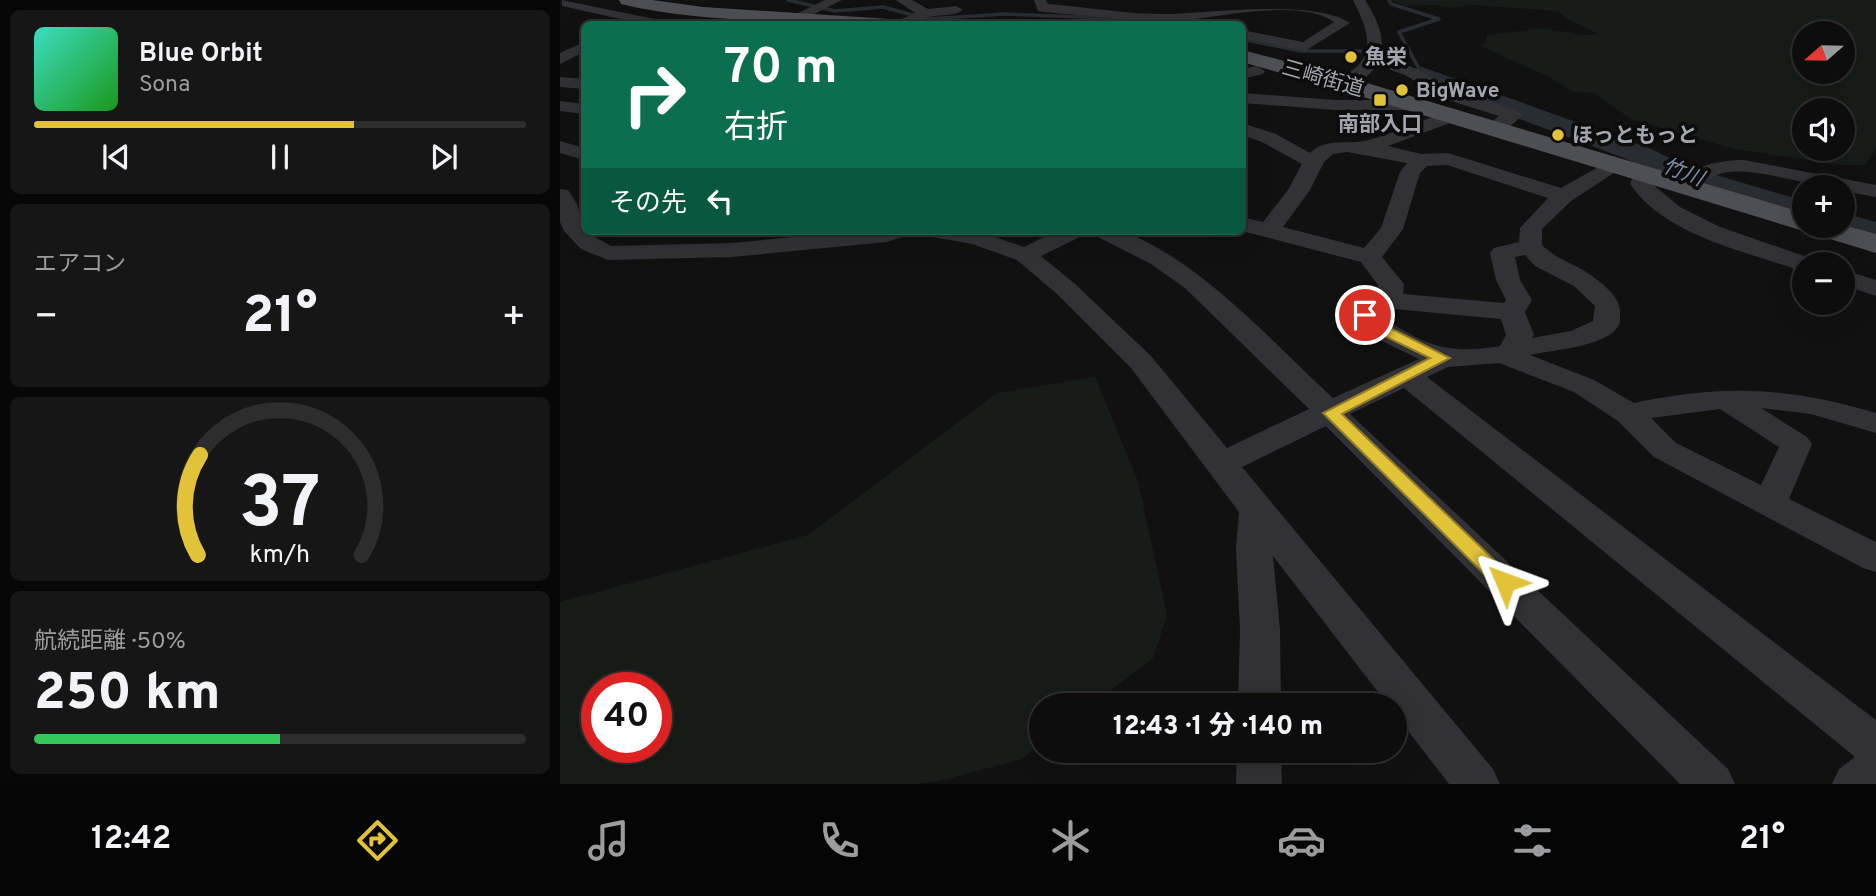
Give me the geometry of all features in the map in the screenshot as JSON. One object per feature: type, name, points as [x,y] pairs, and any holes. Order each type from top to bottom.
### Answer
[{"type":"main road","points":[[627,0],[686,10],[843,21]]},
{"type":"main road","name":"三崎街道","points":[[1247,67],[1342,83],[1792,218]]},
{"type":"main road","points":[[1855,238],[1876,244]]},
{"type":"street","points":[[796,18],[836,0]]},
{"type":"street","points":[[902,0],[926,13]]},
{"type":"street","points":[[1040,0],[1043,8],[1073,18],[1200,20],[1282,1],[1333,15],[1343,23],[1305,47],[1246,35]]},
{"type":"street","points":[[1176,0],[1200,20]]},
{"type":"street","points":[[1342,83],[1359,77],[1374,55],[1370,18],[1359,0]]},
{"type":"street","points":[[1073,18],[1091,4],[1145,1]]},
{"type":"street","points":[[569,2],[639,21]]},
{"type":"street","points":[[658,21],[686,10]]},
{"type":"street","points":[[909,21],[926,13],[956,10]]},
{"type":"street","points":[[1294,20],[1333,15]]},
{"type":"street","points":[[1246,27],[1268,24]]},
{"type":"street","points":[[560,59],[581,48]]},
{"type":"street","points":[[1374,55],[1451,95],[1513,115],[1493,128]]},
{"type":"street","points":[[560,82],[581,84]]},
{"type":"street","points":[[1246,98],[1335,105],[1413,104]]},
{"type":"street","points":[[560,106],[581,109]]},
{"type":"street","points":[[1365,148],[1452,116]]},
{"type":"street","points":[[1246,129],[1269,138],[1314,163]]},
{"type":"street","points":[[1246,147],[1269,138]]},
{"type":"street","points":[[1269,229],[1297,192],[1314,163],[1326,150],[1342,146],[1421,160],[1448,159],[1563,196]]},
{"type":"street","points":[[560,147],[581,154]]},
{"type":"street","points":[[1369,257],[1392,229],[1410,172],[1421,160]]},
{"type":"street","points":[[1684,186],[1706,170],[1722,165],[1744,166],[1876,191]]},
{"type":"street","points":[[1512,312],[1389,301],[1365,315],[1381,329],[1443,358],[1478,359],[1506,354],[1585,338],[1606,326],[1608,304],[1583,281],[1544,261],[1530,247],[1531,228],[1563,196],[1616,166]]},
{"type":"street","points":[[1643,173],[1640,184],[1672,212],[1712,232],[1792,260]]},
{"type":"street","points":[[560,195],[567,202],[575,230],[592,246],[608,253],[732,250],[887,235]]},
{"type":"street","points":[[1246,225],[1369,257],[1391,284],[1389,301]]},
{"type":"street","points":[[959,235],[977,238],[1025,255],[1066,289],[1141,362],[1477,784]]},
{"type":"street","points":[[1025,255],[1066,235]]},
{"type":"street","points":[[1112,235],[1160,259],[1194,283],[1331,413],[1695,779]]},
{"type":"street","points":[[1506,354],[1520,335],[1512,312],[1519,300],[1508,280],[1502,253],[1530,247]]},
{"type":"street","points":[[1855,281],[1876,288]]},
{"type":"street","points":[[1506,354],[1584,386],[1629,414],[1665,450],[1876,558]]},
{"type":"street","points":[[1222,463],[1443,358]]},
{"type":"street","points":[[1408,376],[1876,747]]},
{"type":"street","points":[[1629,414],[1674,402],[1757,398],[1804,404],[1876,422]]},
{"type":"street","points":[[1727,400],[1796,444],[1770,504]]},
{"type":"street","points":[[1257,511],[1254,548],[1260,631],[1259,693]]},
{"type":"street","points":[[1259,763],[1259,784]]},
{"type":"street","points":[[1854,784],[1876,768]]},
{"type":"shaded area","points":[[1392,0],[1876,0],[1876,149],[1865,165],[1816,161],[1855,161],[1855,98],[1792,98],[1792,158],[1734,149],[1631,119],[1594,93],[1574,92],[1547,76],[1481,46],[1486,42],[1487,35],[1543,28],[1584,35],[1599,34],[1567,19],[1558,11],[1404,6]]},
{"type":"shaded area","points":[[1095,377],[1138,481],[1167,615],[1153,658],[1108,693],[1029,693],[1029,753],[1022,759],[939,781],[915,784],[560,784],[560,602],[808,535],[997,393]]},
{"type":"waterway","points":[[788,0],[835,11],[883,7],[927,19],[1004,14],[1151,21]]},
{"type":"waterway","name":"竹川","points":[[1389,0],[1391,4],[1439,19],[1399,32],[1422,74]]},
{"type":"waterway","points":[[1246,40],[1301,51],[1360,51],[1403,65]]},
{"type":"waterway","name":"竹川","points":[[1422,74],[1639,154],[1675,172],[1792,207]]},
{"type":"waterway","name":"竹川","points":[[1855,226],[1876,232]]},
{"type":"place","name":"魚栄","points":[[1351,57]]},
{"type":"place","name":"BigWave","points":[[1402,90]]},
{"type":"place","name":"南部入口","points":[[1380,100]]},
{"type":"place","name":"ほっともっと","points":[[1558,135]]},
{"type":"route","points":[[1365,315],[1381,329],[1443,358],[1331,413],[1505,582]]}]
